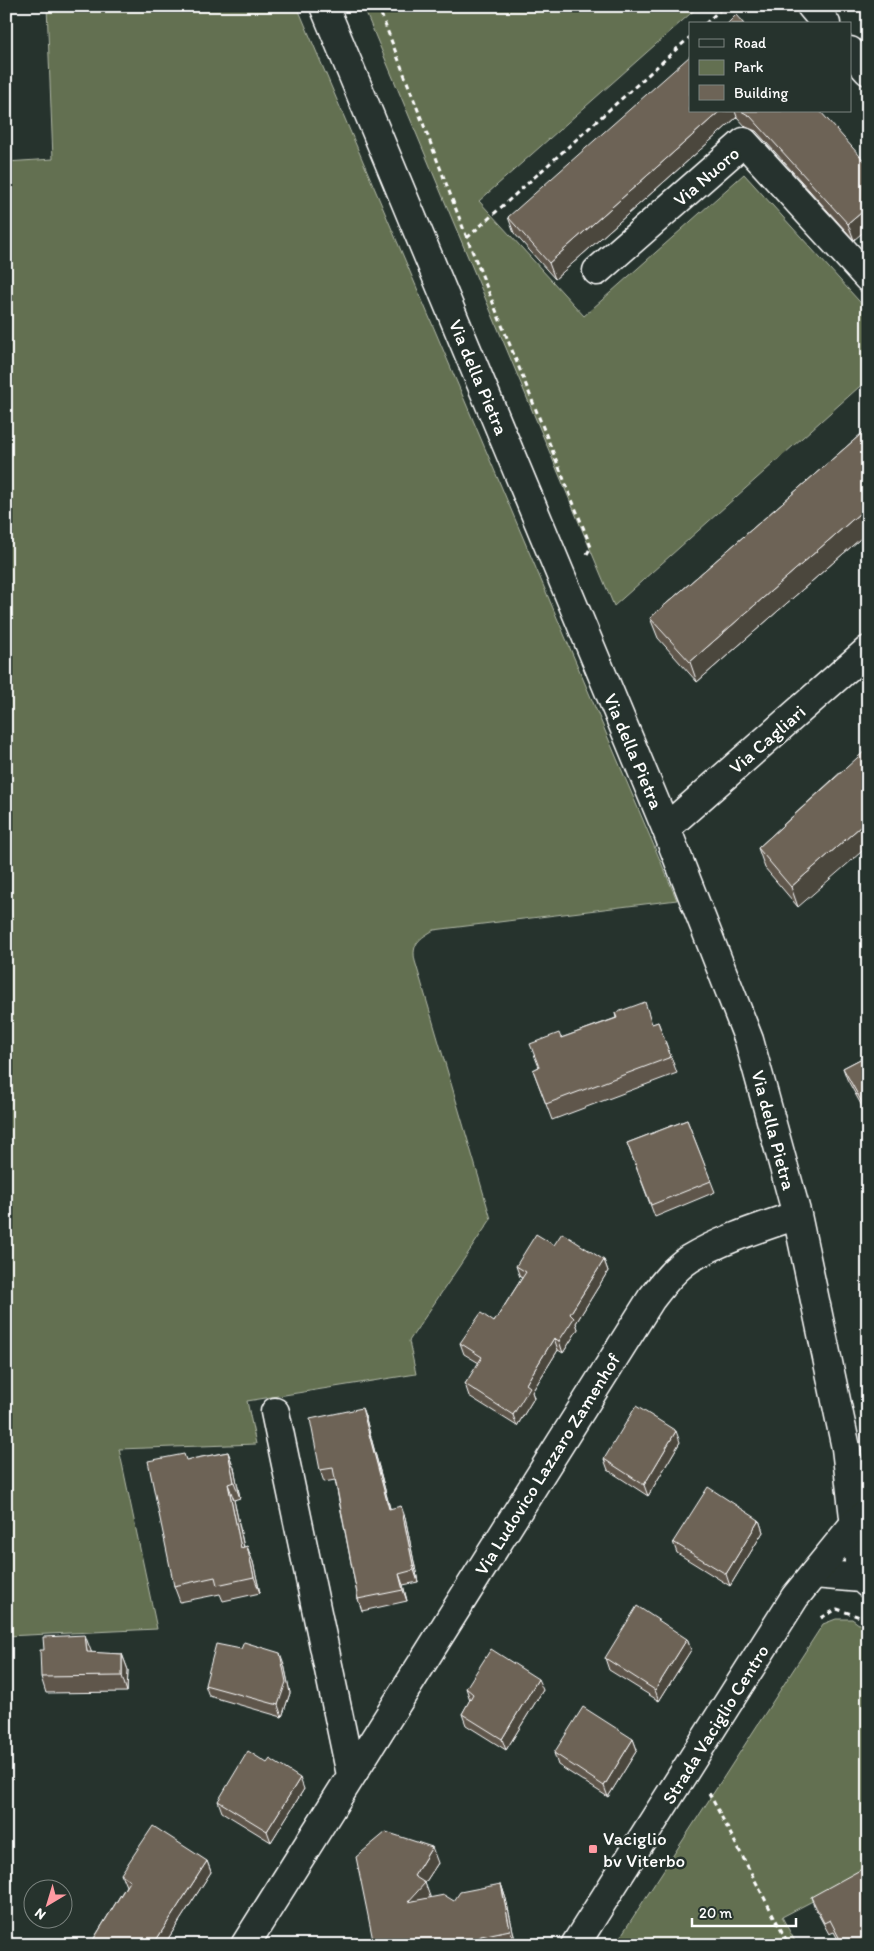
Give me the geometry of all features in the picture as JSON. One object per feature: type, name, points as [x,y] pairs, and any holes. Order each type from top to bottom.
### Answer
[{"type":"street","name":"Via della Pietra","points":[[324,6],[666,828],[749,1040],[797,1215],[861,1517],[864,1581]]},
{"type":"street","points":[[811,6],[824,22]]},
{"type":"street","points":[[852,53],[868,71]]},
{"type":"street","name":"Via Nuoro","points":[[597,271],[744,142],[868,278]]},
{"type":"street","name":"Via Cagliari","points":[[666,828],[868,650]]},
{"type":"street","name":"Via Ludovico Lazzaro Zamenhof","points":[[245,1945],[636,1322],[667,1279],[688,1260],[737,1237],[797,1215]]},
{"type":"street","points":[[275,1412],[352,1774]]},
{"type":"street","name":"Strada Vaciglio Centro","points":[[576,1945],[795,1597],[861,1517]]},
{"type":"street","points":[[814,1574],[864,1581]]},
{"type":"path","points":[[378,6],[467,238],[591,547],[568,592]]},
{"type":"path","points":[[707,22],[724,6]]},
{"type":"path","points":[[467,238],[689,38]]},
{"type":"path","points":[[707,1790],[789,1945]]},
{"type":"green space","points":[[47,6],[297,6],[677,900],[434,930],[418,942],[414,950],[415,961],[491,1219],[409,1341],[416,1374],[247,1401],[256,1444],[119,1449],[157,1629],[6,1636],[6,162],[53,159]]},
{"type":"green space","points":[[363,6],[699,6],[479,201],[584,316],[744,174],[868,311],[868,379],[614,606]]},
{"type":"green space","points":[[836,1619],[852,1619],[868,1631],[868,1872],[782,1917],[797,1945],[615,1945],[823,1624]]},
{"type":"building","points":[[736,15],[742,22],[729,22]]},
{"type":"building","points":[[689,57],[689,112],[719,112],[549,263],[508,217]]},
{"type":"building","points":[[743,112],[821,112],[868,165],[868,207],[848,224],[750,116]]},
{"type":"building","points":[[868,428],[868,506],[690,662],[650,618]]},
{"type":"building","points":[[868,748],[868,820],[791,887],[758,848]]},
{"type":"building","points":[[645,1002],[652,1024],[658,1022],[671,1057],[546,1104],[533,1070],[539,1067],[530,1044],[559,1033],[561,1038],[617,1018],[615,1013]]},
{"type":"building","points":[[868,1055],[868,1113],[843,1068]]},
{"type":"building","points":[[687,1120],[711,1181],[651,1205],[627,1143]]},
{"type":"building","points":[[562,1233],[604,1260],[570,1314],[574,1318],[559,1341],[554,1338],[526,1384],[530,1387],[513,1415],[465,1384],[482,1357],[460,1343],[481,1313],[494,1322],[526,1272],[516,1266],[536,1234],[554,1245]]},
{"type":"building","points":[[636,1406],[676,1431],[644,1485],[604,1459]]},
{"type":"building","points":[[362,1408],[389,1509],[401,1506],[414,1570],[399,1574],[403,1590],[358,1599],[333,1468],[320,1470],[310,1419]]},
{"type":"building","points":[[228,1452],[234,1482],[228,1484],[241,1548],[247,1546],[254,1577],[217,1585],[215,1577],[174,1586],[148,1461],[184,1454],[186,1460]]},
{"type":"building","points":[[708,1487],[759,1520],[726,1574],[673,1542]]},
{"type":"building","points":[[637,1606],[687,1639],[655,1690],[605,1658]]},
{"type":"building","points":[[85,1635],[87,1652],[122,1654],[122,1676],[41,1677],[40,1650],[44,1650],[43,1637]]},
{"type":"building","points":[[244,1642],[280,1653],[286,1682],[278,1705],[205,1685],[216,1644],[241,1649]]},
{"type":"building","points":[[491,1649],[538,1679],[502,1739],[462,1714],[473,1694],[466,1688]]},
{"type":"building","points":[[583,1707],[633,1739],[604,1786],[554,1753]]},
{"type":"building","points":[[248,1751],[267,1763],[270,1759],[300,1778],[267,1831],[218,1801]]},
{"type":"building","points":[[153,1826],[207,1861],[153,1945],[90,1945],[130,1880],[121,1874]]},
{"type":"building","points":[[386,1832],[432,1847],[414,1876],[425,1883],[408,1902],[444,1895],[454,1901],[460,1892],[501,1884],[510,1930],[481,1936],[469,1945],[374,1945],[356,1857]]},
{"type":"building","points":[[862,1869],[868,1879],[868,1945],[843,1945],[830,1920],[824,1923],[811,1897]]},
{"type":"place","name":"Vaciglio bv Viterbo","points":[[593,1849]]}]
